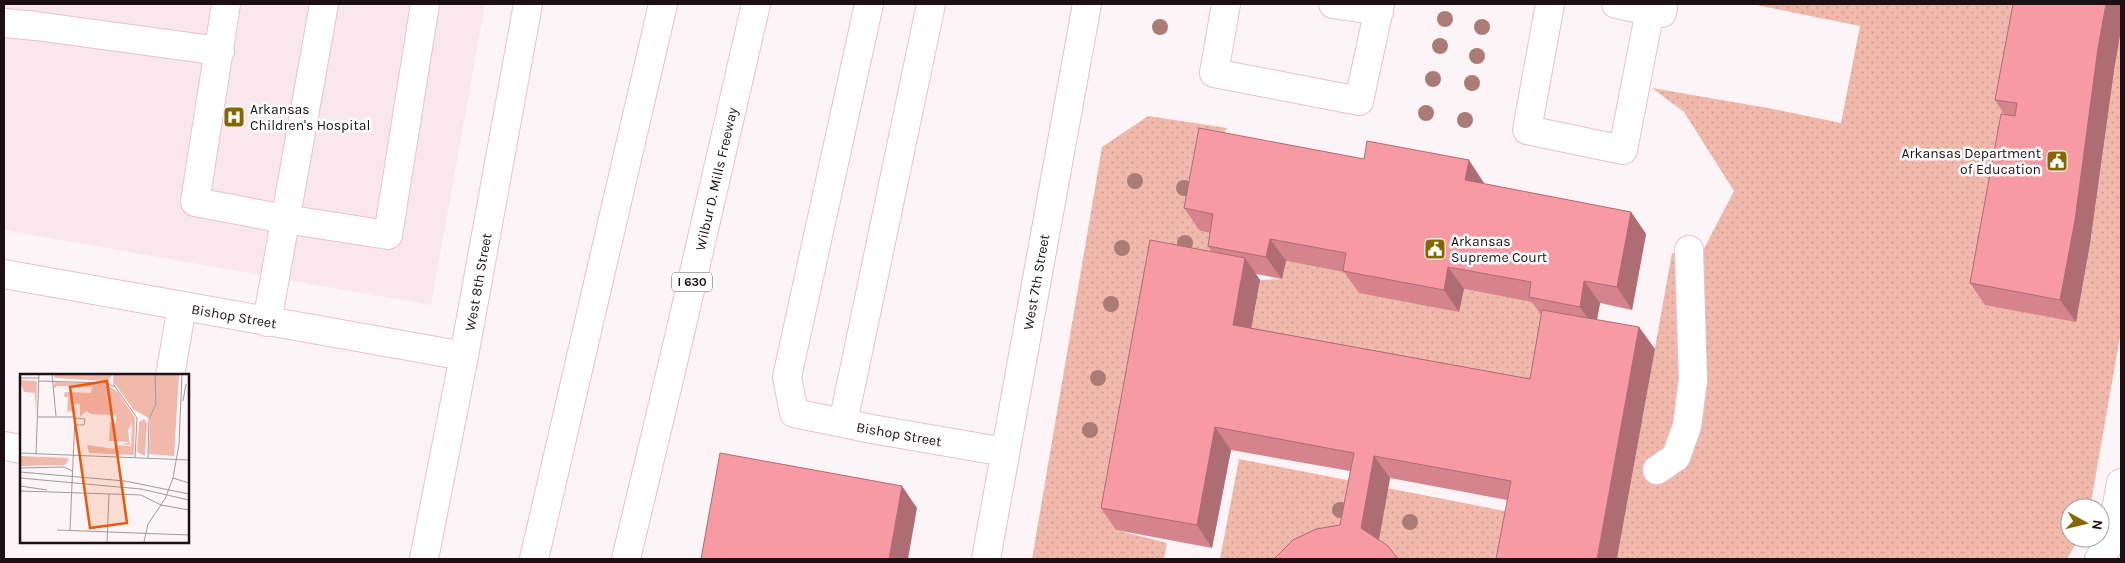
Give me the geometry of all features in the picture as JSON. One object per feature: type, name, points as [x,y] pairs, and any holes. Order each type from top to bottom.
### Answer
[{"type":"main road","points":[[226,4],[220,51],[194,202],[388,235],[425,4]]},
{"type":"main road","points":[[267,322],[324,4]]},
{"type":"main road","name":"West 8th Street","points":[[424,559],[464,356],[528,4]]},
{"type":"main road","points":[[534,559],[663,4]]},
{"type":"main road","name":"Wilbur D. Mills Freeway","points":[[626,559],[756,4]]},
{"type":"main road","name":"Bishop Street","points":[[870,4],[787,377],[794,413],[843,424],[1005,452]]},
{"type":"main road","points":[[843,424],[931,4]]},
{"type":"main road","name":"West 7th Street","points":[[986,559],[1087,4]]},
{"type":"main road","points":[[1226,4],[1214,73],[1359,101],[1379,8],[1333,4]]},
{"type":"main road","points":[[1550,4],[1527,130],[1623,150],[1659,9],[1616,4]]},
{"type":"main road","points":[[4,23],[38,15],[220,51]]},
{"type":"main road","points":[[1657,470],[1676,457],[1687,426],[1694,380],[1689,250]]},
{"type":"main road","name":"Bishop Street","points":[[4,274],[464,356]]},
{"type":"main road","points":[[170,374],[182,306]]},
{"type":"main road","points":[[4,446],[20,449]]},
{"type":"main road","points":[[2107,554],[2121,483]]},
{"type":"shaded area","name":"Arkansas Children's Hospital","points":[[4,4],[485,4],[431,305],[4,230]]},
{"type":"shaded area","points":[[1751,4],[2033,4],[2114,70],[2121,29],[2121,331],[2092,498],[2060,498],[2060,548],[2073,548],[2067,559],[1617,559],[1672,253],[1698,260],[1734,191],[1684,112],[1652,88],[1841,123],[1860,26]]},
{"type":"shaded area","points":[[1148,116],[1227,128],[1215,150],[1200,231],[1229,237],[1116,530],[1167,543],[1164,559],[1032,559],[1102,147]]},
{"type":"shaded area","points":[[1286,261],[1362,275],[1459,311],[1464,289],[1547,304],[1545,401],[1248,347],[1260,280],[1282,279]]},
{"type":"shaded area","points":[[1239,459],[1515,513],[1506,559],[1220,559]]},
{"type":"building","name":"Arkansas Department of Education","points":[[2013,4],[2106,4],[2098,48],[2075,220],[2060,300],[1970,283],[2001,114],[2015,116],[2017,103],[1995,100]]},
{"type":"building","name":"Arkansas Supreme Court","points":[[1199,128],[1364,159],[1367,141],[1469,160],[1465,180],[1631,212],[1617,287],[1584,281],[1580,307],[1529,297],[1531,282],[1448,267],[1444,290],[1343,271],[1346,253],[1270,239],[1266,257],[1208,246],[1213,214],[1184,208]]},
{"type":"building","points":[[1150,240],[1245,258],[1233,325],[1530,379],[1542,310],[1639,327],[1597,559],[1496,559],[1511,481],[1374,456],[1361,528],[1388,546],[1398,559],[1274,559],[1293,540],[1316,529],[1340,525],[1354,453],[1215,427],[1197,525],[1101,508]]},
{"type":"building","points":[[720,453],[902,486],[889,559],[701,559]]},
{"type":"place","name":"Arkansas Children's Hospital","points":[[234,117]]},
{"type":"place","name":"Arkansas Department of Education","points":[[2057,161]]},
{"type":"place","name":"Arkansas Supreme Court","points":[[1435,249]]}]
